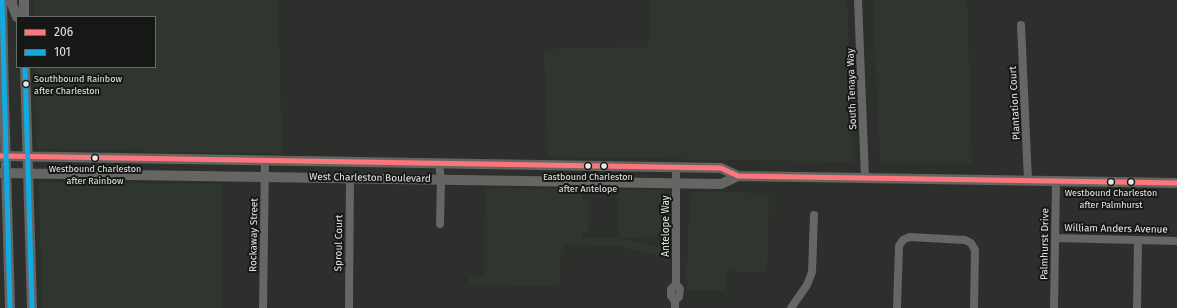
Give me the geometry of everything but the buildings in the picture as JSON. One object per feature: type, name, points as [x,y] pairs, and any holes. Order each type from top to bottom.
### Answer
[{"type":"main road","points":[[2,0],[3,173],[10,308]]},
{"type":"main road","points":[[12,0],[17,16]]},
{"type":"main road","points":[[24,0],[24,16]]},
{"type":"main road","points":[[25,68],[32,308]]},
{"type":"main road","name":"West Charleston Boulevard","points":[[3,156],[721,168],[738,176],[1177,183]]},
{"type":"main road","name":"West Charleston Boulevard","points":[[3,173],[721,184],[738,176]]},
{"type":"main road","points":[[9,296],[16,308]]},
{"type":"street","name":"South Tenaya Way","points":[[858,0],[866,178]]},
{"type":"street","name":"Plantation Court","points":[[1021,25],[1028,180]]},
{"type":"street","name":"Rockaway Street","points":[[263,308],[265,161]]},
{"type":"street","points":[[439,164],[441,179],[440,224]]},
{"type":"street","name":"Antelope Way","points":[[675,305],[680,297],[680,289],[676,284],[676,168]]},
{"type":"street","name":"Sproul Court","points":[[349,308],[350,178]]},
{"type":"street","name":"Palmhurst Drive","points":[[1054,308],[1056,181]]},
{"type":"street","points":[[791,308],[806,285],[812,272],[814,215]]},
{"type":"street","points":[[897,308],[899,246],[903,240],[909,237],[965,240],[971,243],[975,250],[974,308]]},
{"type":"street","name":"William Anders Avenue","points":[[1055,238],[1177,241]]},
{"type":"street","points":[[1136,308],[1138,240]]},
{"type":"shaded area","points":[[33,0],[278,0],[282,154],[37,149],[35,68],[156,68],[156,16],[34,16]]},
{"type":"shaded area","points":[[649,0],[847,0],[853,162],[548,157],[544,49],[647,47],[648,40],[651,40]]},
{"type":"shaded area","points":[[873,0],[967,0],[972,164],[880,163]]},
{"type":"shaded area","points":[[38,182],[223,184],[223,308],[43,308]]},
{"type":"shaded area","points":[[485,188],[583,189],[583,199],[589,199],[588,233],[582,233],[582,238],[617,238],[663,248],[663,257],[618,246],[566,245],[561,250],[559,286],[470,285],[469,277],[484,277]]},
{"type":"shaded area","points":[[618,190],[665,190],[664,237],[619,238]]},
{"type":"shaded area","points":[[695,192],[769,193],[767,272],[725,271],[725,291],[686,290],[690,198],[691,194]]},
{"type":"transit line","name":"101","points":[[2,0],[10,308]]},
{"type":"transit line","name":"101","points":[[25,68],[32,308]]},
{"type":"transit line","name":"206","points":[[0,156],[721,168],[738,176],[1177,183]]},
{"type":"place","name":"Southbound Rainbow after Charleston","points":[[26,84]]},
{"type":"place","name":"Westbound Charleston after Rainbow","points":[[95,158]]},
{"type":"place","name":"Eastbound Charleston after Antelope","points":[[588,166]]},
{"type":"place","name":"Westbound Charleston after Palmhurst","points":[[1111,182]]}]
